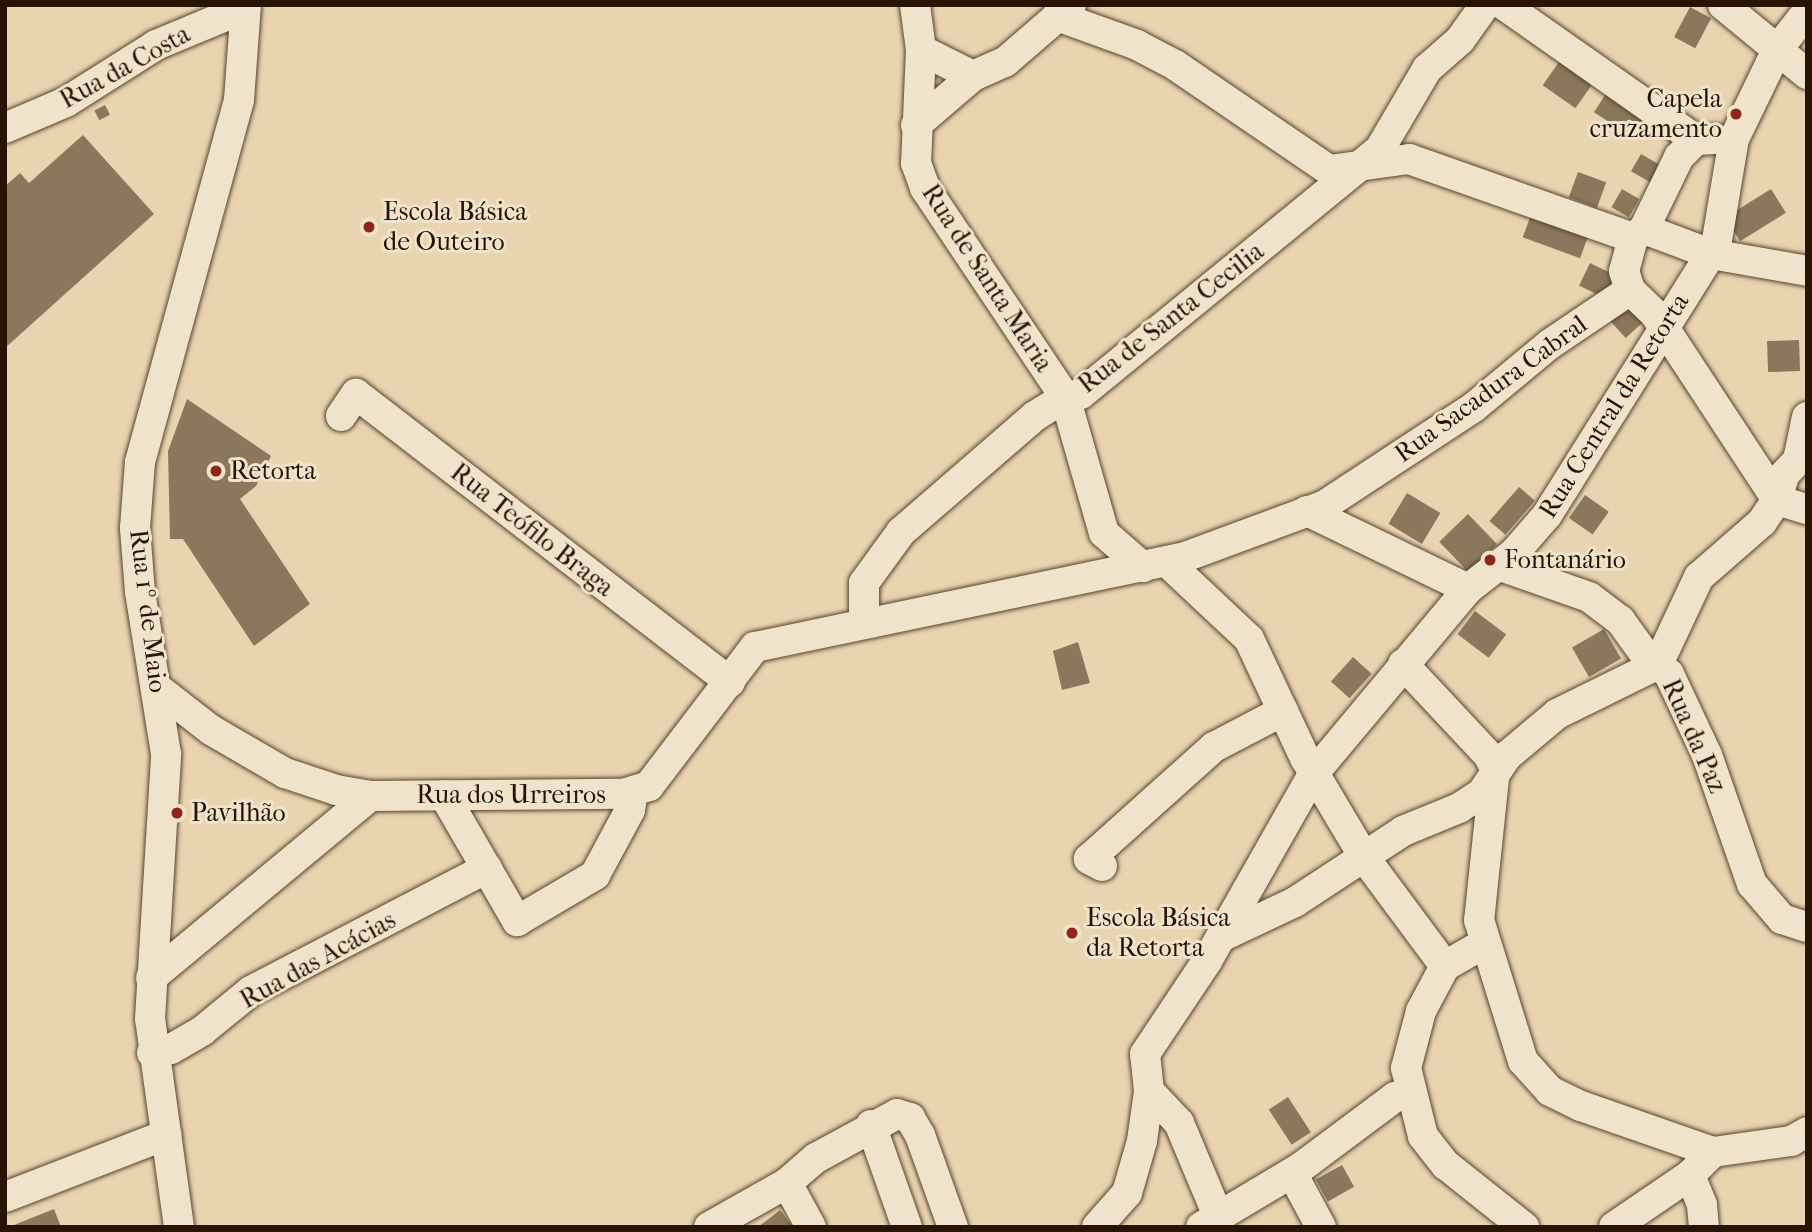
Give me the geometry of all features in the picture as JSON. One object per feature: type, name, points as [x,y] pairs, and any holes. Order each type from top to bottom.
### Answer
[{"type":"street","name":"Rua de Santa Maria","points":[[915,5],[920,50],[916,163],[925,188],[1065,397],[1104,533],[1155,564],[1249,639],[1314,773],[1364,857],[1445,966]]},
{"type":"street","name":"Rua de Santa Cecilia","points":[[864,623],[864,583],[901,532],[1035,416],[1065,397],[1081,394],[1380,149],[1427,69],[1460,40],[1485,5]]},
{"type":"street","points":[[1504,5],[1696,140],[1734,139]]},
{"type":"street","points":[[1723,5],[1754,18],[1777,50],[1807,74]]},
{"type":"street","name":"Rua da Costa","points":[[5,128],[65,102],[156,45],[245,6]]},
{"type":"street","name":"Rua 1º de Maio","points":[[179,1227],[152,1053],[151,978],[166,754],[137,554],[141,462],[239,100],[245,6]]},
{"type":"street","points":[[916,125],[973,76],[1005,61],[1064,11],[1175,65],[1329,170],[1409,159],[1711,254],[1807,271]]},
{"type":"street","name":"Rua Central da Retorta","points":[[1097,1227],[1127,1193],[1142,1141],[1149,1091],[1145,1054],[1221,937],[1314,773],[1468,589],[1498,565],[1548,515],[1661,328],[1711,254],[1734,139],[1777,50],[1807,12]]},
{"type":"street","points":[[920,50],[973,76]]},
{"type":"street","points":[[1696,140],[1679,157],[1639,233],[1623,271],[1630,290],[1655,314],[1661,328],[1777,500],[1807,509]]},
{"type":"street","name":"Rua Sacadura Cabral","points":[[864,623],[1155,564],[1325,505],[1474,407],[1550,344],[1630,290]]},
{"type":"street","name":"Rua Teófilo Braga","points":[[341,416],[356,394],[730,682]]},
{"type":"street","points":[[1221,937],[1295,902],[1403,831],[1459,808],[1482,793],[1495,769],[1557,713],[1658,664],[1699,577],[1762,522],[1777,500],[1784,475],[1798,460],[1807,417]]},
{"type":"street","points":[[1307,511],[1468,589]]},
{"type":"street","name":"Rua da Paz","points":[[1498,565],[1589,597],[1619,620],[1646,656],[1669,674],[1707,755],[1752,884],[1782,919],[1807,927]]},
{"type":"street","name":"Rua dos Urreiros","points":[[157,688],[211,730],[285,773],[370,796],[633,791],[649,786],[755,647],[864,623]]},
{"type":"street","points":[[1403,664],[1489,756],[1495,769],[1479,920],[1523,1060],[1550,1091],[1581,1107],[1713,1152],[1791,1141],[1807,1132]]},
{"type":"street","points":[[1102,866],[1089,859],[1214,747],[1283,711]]},
{"type":"street","points":[[444,795],[517,921],[595,874],[630,810],[633,791]]},
{"type":"street","points":[[151,978],[370,796]]},
{"type":"street","name":"Rua das Acácias","points":[[152,1053],[171,1049],[202,1031],[251,991],[486,868]]},
{"type":"street","points":[[1485,943],[1445,966],[1421,1011],[1406,1068],[1410,1093],[1423,1136],[1446,1165],[1524,1227]]},
{"type":"street","points":[[1149,1091],[1179,1124],[1210,1222],[1292,1173],[1395,1097],[1410,1093]]},
{"type":"street","points":[[717,1225],[787,1183],[816,1158],[871,1125],[897,1114],[910,1118],[953,1227]]},
{"type":"street","points":[[871,1125],[907,1227]]},
{"type":"street","points":[[5,1197],[166,1135]]},
{"type":"street","points":[[1614,1227],[1690,1175],[1713,1152]]},
{"type":"street","points":[[1292,1173],[1321,1227]]},
{"type":"street","points":[[1690,1175],[1702,1205],[1704,1227]]},
{"type":"street","points":[[787,1183],[811,1227]]},
{"type":"building","points":[[1690,7],[1711,18],[1695,48],[1674,37]]},
{"type":"building","points":[[1561,59],[1594,82],[1575,108],[1543,85]]},
{"type":"building","points":[[1607,92],[1647,118],[1634,138],[1594,112]]},
{"type":"building","points":[[105,105],[110,115],[99,120],[94,110]]},
{"type":"building","points":[[83,135],[154,214],[5,348],[5,186],[20,173],[29,183]]},
{"type":"building","points":[[1641,154],[1660,165],[1650,182],[1631,171]]},
{"type":"building","points":[[1578,172],[1606,182],[1597,208],[1569,197]]},
{"type":"building","points":[[1622,189],[1639,199],[1629,217],[1612,207]]},
{"type":"building","points":[[1771,189],[1786,213],[1740,241],[1725,218]]},
{"type":"building","points":[[1532,212],[1589,233],[1580,258],[1523,237]]},
{"type":"building","points":[[1590,263],[1615,275],[1604,298],[1579,285]]},
{"type":"building","points":[[1626,304],[1643,323],[1626,338],[1609,319]]},
{"type":"building","points":[[1799,340],[1800,371],[1768,372],[1767,341]]},
{"type":"building","points":[[187,399],[271,456],[256,486],[240,499],[310,604],[254,646],[183,539],[170,539],[168,451]]},
{"type":"building","points":[[1519,487],[1535,501],[1505,535],[1489,521]]},
{"type":"building","points":[[1407,493],[1440,513],[1422,544],[1388,524]]},
{"type":"building","points":[[1585,495],[1609,512],[1593,535],[1569,518]]},
{"type":"building","points":[[1468,514],[1497,544],[1468,572],[1439,542]]},
{"type":"building","points":[[1475,611],[1506,634],[1489,658],[1458,634]]},
{"type":"building","points":[[1604,629],[1621,658],[1589,677],[1572,648]]},
{"type":"building","points":[[1078,642],[1090,683],[1062,690],[1053,651]]},
{"type":"building","points":[[1353,657],[1372,674],[1349,698],[1331,682]]},
{"type":"building","points":[[1288,1097],[1311,1132],[1292,1145],[1269,1110]]},
{"type":"building","points":[[1342,1165],[1354,1187],[1328,1201],[1316,1180]]},
{"type":"building","points":[[54,1209],[61,1227],[9,1227]]},
{"type":"building","points":[[780,1210],[793,1227],[758,1227]]},
{"type":"place","name":"Capela cruzamento","points":[[1736,114]]},
{"type":"place","name":"Escola Básica de Outeiro","points":[[369,227]]},
{"type":"place","name":"Retorta","points":[[216,471]]},
{"type":"place","name":"Fontanário","points":[[1490,560]]},
{"type":"place","name":"Pavilhão","points":[[177,813]]},
{"type":"place","name":"Escola Básica da Retorta","points":[[1072,933]]}]
